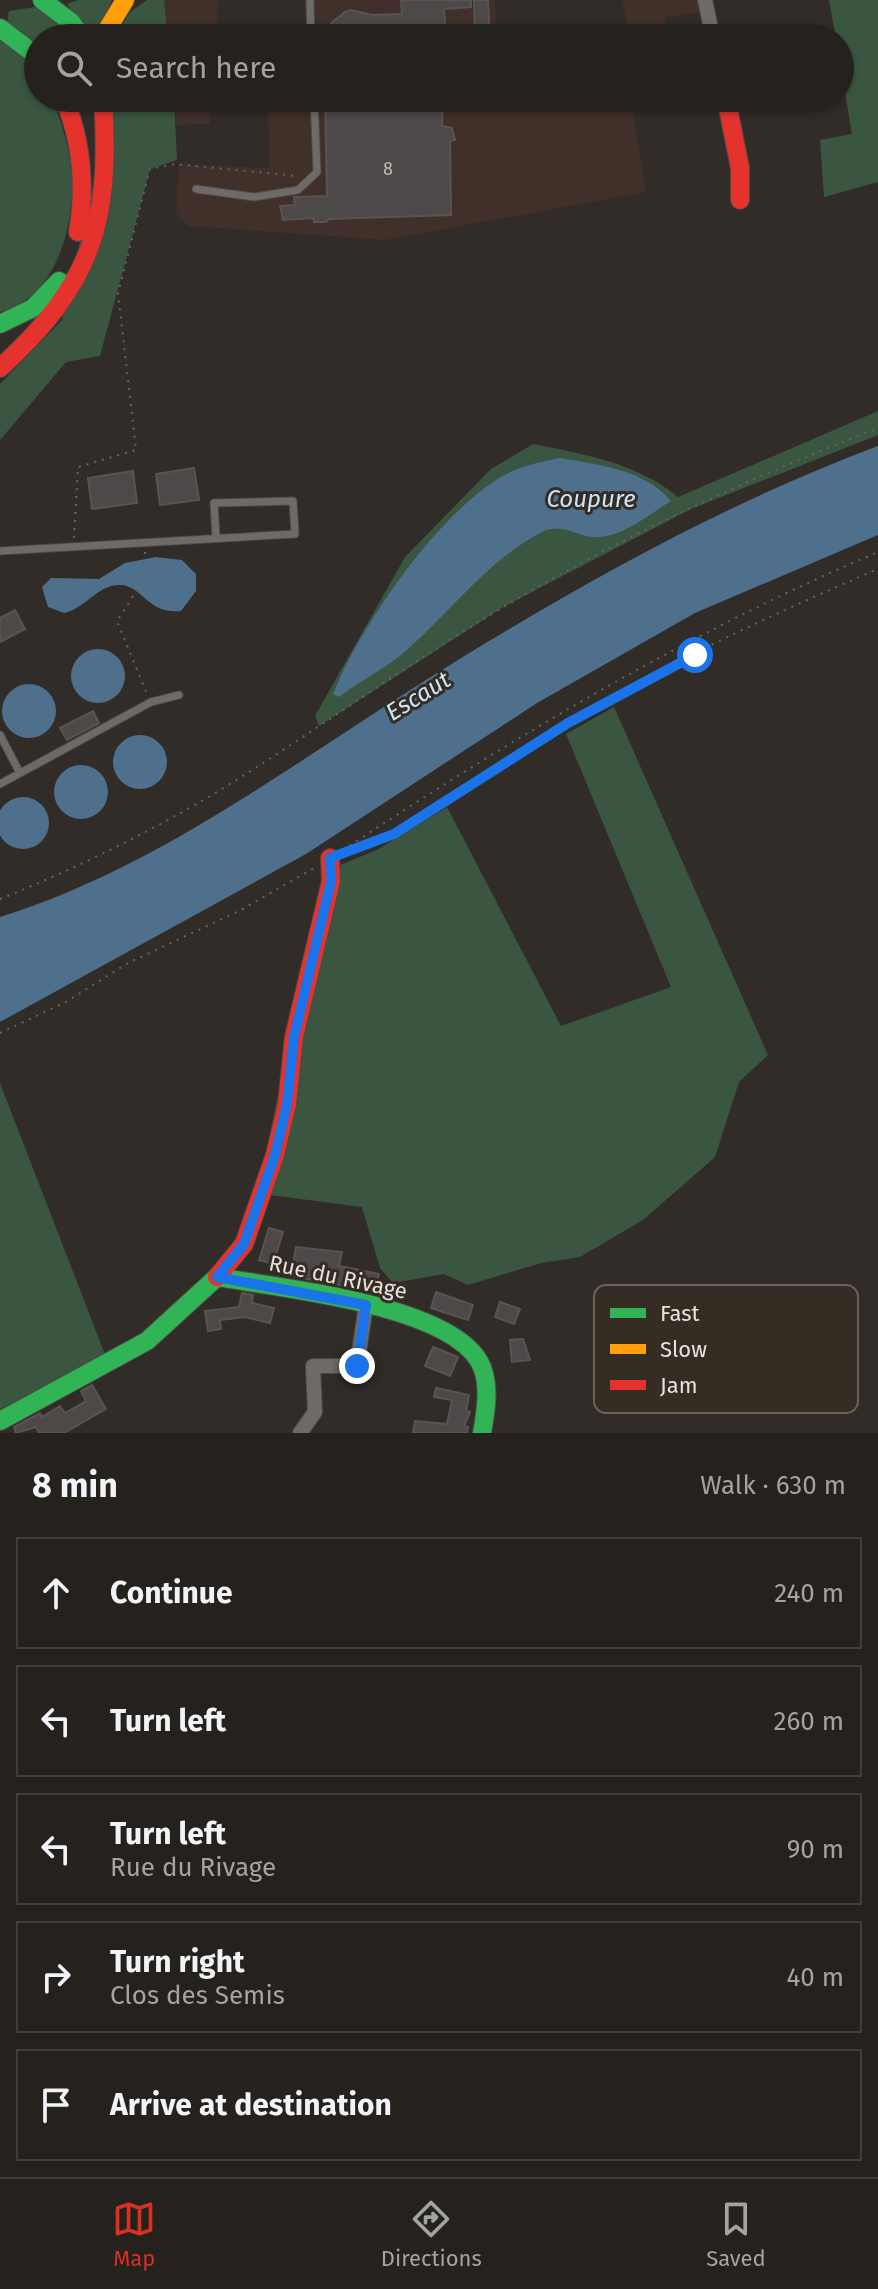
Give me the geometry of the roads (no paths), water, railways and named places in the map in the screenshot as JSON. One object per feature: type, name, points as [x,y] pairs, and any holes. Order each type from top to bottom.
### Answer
[{"type":"main road","points":[[42,0],[72,24]]},
{"type":"main road","points":[[110,24],[125,0]]},
{"type":"main road","points":[[0,28],[24,46]]},
{"type":"main road","points":[[0,324],[14,321],[41,303],[62,278],[76,244],[84,204],[84,174],[78,138],[69,112]]},
{"type":"main road","points":[[0,368],[67,297],[84,263],[101,203],[103,112]]},
{"type":"main road","points":[[729,112],[740,168],[740,200]]},
{"type":"main road","points":[[0,1421],[147,1341],[217,1277],[244,1244],[275,1155],[287,1104],[294,1037],[331,881],[330,858]]},
{"type":"main road","name":"Rue du Rivage","points":[[217,1277],[366,1305],[433,1322],[462,1338],[479,1360],[486,1388],[482,1433]]},
{"type":"street","points":[[705,0],[710,24]]},
{"type":"street","points":[[300,1433],[315,1412],[313,1366],[357,1366],[366,1305]]},
{"type":"lane","points":[[310,0],[311,24]]},
{"type":"lane","points":[[196,189],[254,197],[298,190],[317,172],[315,112]]},
{"type":"lane","points":[[0,551],[295,534],[293,501],[214,503],[216,537]]},
{"type":"lane","points":[[0,784],[151,702],[179,695]]},
{"type":"lane","points":[[0,735],[20,773]]},
{"type":"water","name":"Escaut","points":[[878,446],[878,535],[695,613],[537,703],[306,854],[0,1022],[0,917],[59,896],[172,841],[490,641],[597,578],[707,520]]},
{"type":"water","name":"Coupure","points":[[559,458],[634,475],[660,490],[671,501],[638,523],[610,535],[593,537],[557,529],[542,532],[488,570],[401,655],[339,697],[333,694],[361,637],[380,607],[401,576],[448,521],[472,498],[503,476],[526,466]]},
{"type":"water","points":[[156,557],[182,560],[196,574],[196,591],[181,611],[161,609],[128,586],[120,585],[105,588],[72,611],[64,613],[48,607],[42,587],[51,578],[99,579],[125,563]]},
{"type":"water","points":[[98,649],[117,657],[125,676],[117,695],[98,703],[79,695],[71,676],[79,657]]},
{"type":"water","points":[[29,684],[48,692],[56,711],[48,730],[29,738],[10,730],[2,711],[10,692]]},
{"type":"water","points":[[140,735],[159,743],[167,762],[159,781],[140,789],[121,781],[113,762],[121,743]]},
{"type":"water","points":[[81,765],[100,773],[108,792],[100,811],[81,819],[62,811],[54,792],[62,773]]},
{"type":"water","points":[[13,799],[33,799],[42,804],[47,813],[47,833],[42,842],[33,847],[13,847],[4,842],[-1,833],[-1,813],[4,804]]}]
